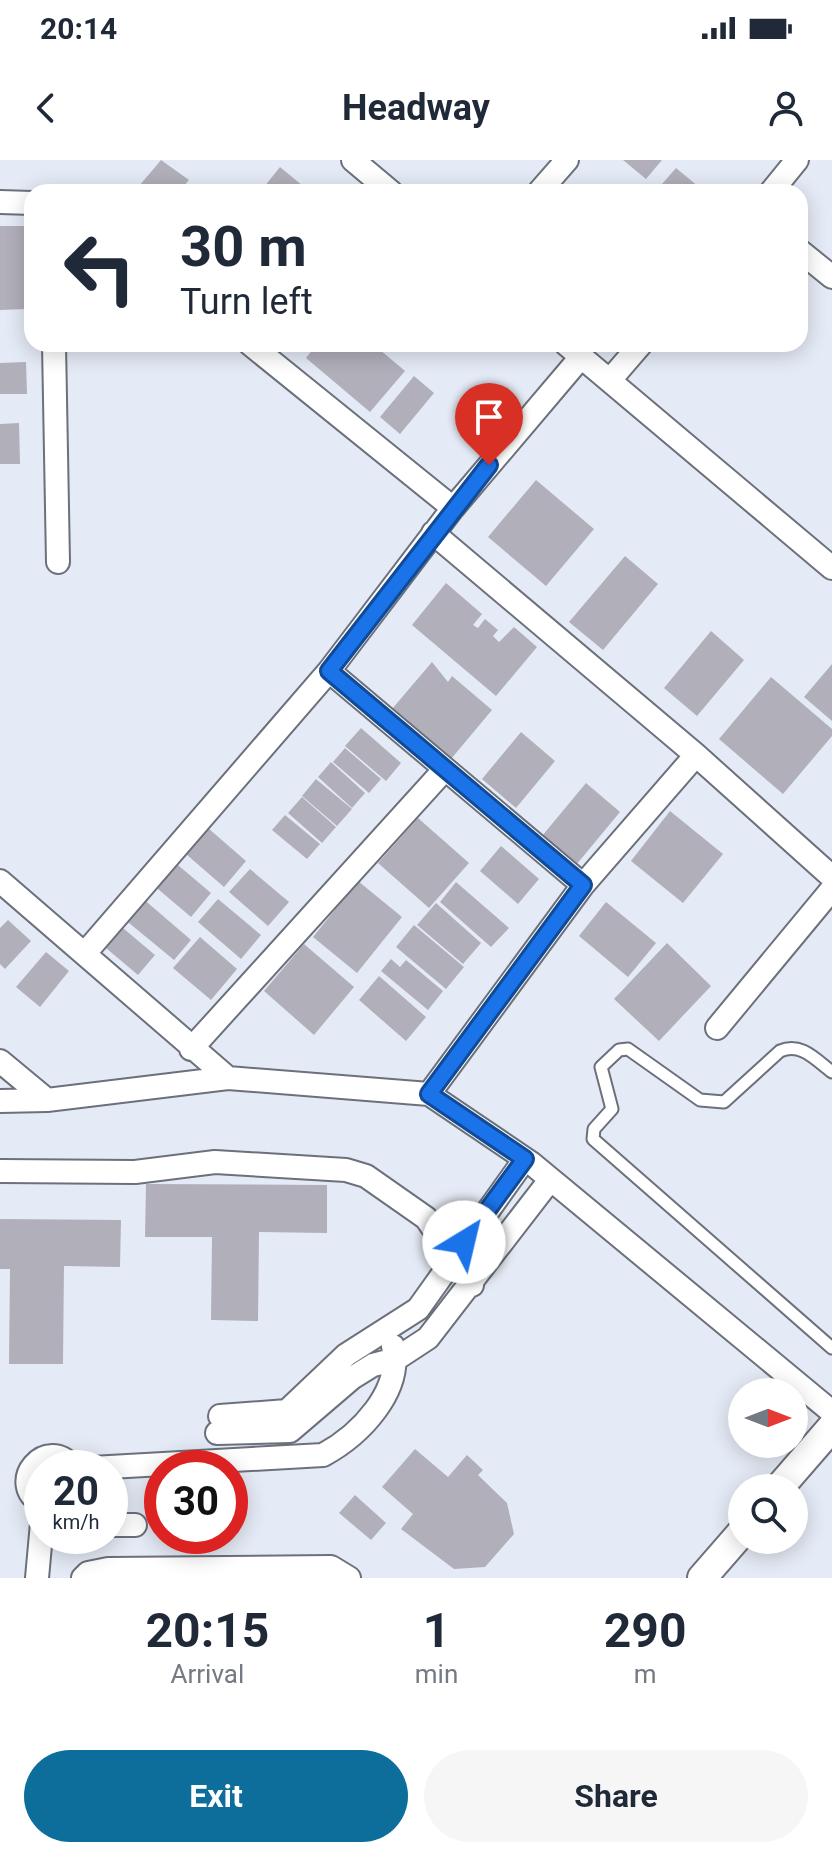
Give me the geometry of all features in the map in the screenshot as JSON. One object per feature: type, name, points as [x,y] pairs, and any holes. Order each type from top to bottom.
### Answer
[{"type":"street","points":[[353,160],[382,184]]},
{"type":"street","points":[[546,184],[567,160]]},
{"type":"street","points":[[778,184],[797,160]]},
{"type":"street","points":[[0,202],[24,203]]},
{"type":"street","points":[[808,258],[832,277]]},
{"type":"street","points":[[54,352],[58,562]]},
{"type":"street","points":[[260,352],[453,508]]},
{"type":"street","points":[[86,952],[329,671],[573,352]]},
{"type":"street","points":[[575,352],[832,568]]},
{"type":"street","points":[[610,380],[634,352]]},
{"type":"street","points":[[433,533],[696,755],[832,877]]},
{"type":"street","points":[[329,671],[583,885]]},
{"type":"street","points":[[429,1094],[583,885],[696,755]]},
{"type":"street","points":[[191,1049],[445,769]]},
{"type":"street","points":[[0,881],[86,952],[191,1049],[228,1078]]},
{"type":"street","points":[[717,1028],[832,889]]},
{"type":"street","points":[[0,1061],[47,1100]]},
{"type":"street","points":[[0,1101],[47,1100],[228,1078],[429,1094],[525,1159],[832,1412]]},
{"type":"street","points":[[525,1159],[418,1309],[346,1355],[292,1409],[219,1424],[290,1431],[352,1378],[373,1365],[396,1359],[428,1338],[472,1285],[550,1180]]},
{"type":"street","points":[[0,1171],[135,1172],[215,1162],[346,1170],[366,1176],[426,1218],[440,1236],[451,1259],[472,1285]]},
{"type":"street","points":[[128,1466],[323,1455],[349,1437],[382,1400],[393,1380],[396,1359],[389,1329]]},
{"type":"street","points":[[791,1474],[832,1427]]},
{"type":"street","points":[[128,1525],[135,1525]]},
{"type":"street","points":[[702,1578],[728,1548]]},
{"type":"street","points":[[37,1578],[39,1554]]},
{"type":"street","points":[[83,1578],[88,1573],[108,1569],[331,1567],[349,1578]]},
{"type":"lane","points":[[832,1072],[801,1049],[791,1046],[780,1051],[724,1102],[711,1104],[700,1100],[628,1049],[619,1050],[601,1067],[612,1109],[594,1129],[593,1139],[832,1348]]},
{"type":"building","points":[[161,160],[189,180],[186,184],[141,184]]},
{"type":"building","points":[[623,160],[662,160],[646,179]]},
{"type":"building","points":[[280,167],[301,184],[266,184]]},
{"type":"building","points":[[676,168],[695,184],[662,184]]},
{"type":"building","points":[[0,226],[24,226],[24,309],[0,310]]},
{"type":"building","points":[[311,352],[382,352],[405,371],[370,412],[306,358]]},
{"type":"building","points":[[26,362],[27,394],[0,394],[0,363]]},
{"type":"building","points":[[414,376],[434,393],[400,434],[380,417]]},
{"type":"building","points":[[19,423],[20,464],[0,464],[0,424]]},
{"type":"building","points":[[536,480],[594,529],[546,586],[488,537]]},
{"type":"building","points":[[625,556],[658,584],[603,650],[569,622]]},
{"type":"building","points":[[446,583],[482,614],[473,625],[478,628],[485,619],[498,630],[493,636],[499,642],[514,627],[537,647],[496,696],[412,625]]},
{"type":"building","points":[[711,631],[744,660],[697,716],[664,688]]},
{"type":"building","points":[[432,662],[448,682],[452,676],[492,710],[451,759],[392,709]]},
{"type":"building","points":[[832,664],[832,721],[804,697]]},
{"type":"building","points":[[771,677],[832,729],[832,736],[783,794],[719,739]]},
{"type":"building","points":[[361,728],[401,763],[386,781],[345,746]]},
{"type":"building","points":[[521,732],[555,761],[516,808],[482,779]]},
{"type":"building","points":[[345,748],[381,779],[369,793],[333,762]]},
{"type":"building","points":[[331,762],[365,793],[352,808],[318,777]]},
{"type":"building","points":[[316,779],[352,809],[337,826],[302,796]]},
{"type":"building","points":[[586,783],[620,812],[576,865],[542,836]]},
{"type":"building","points":[[302,797],[336,827],[322,843],[288,813]]},
{"type":"building","points":[[670,811],[723,854],[683,903],[631,861]]},
{"type":"building","points":[[285,815],[320,844],[307,859],[272,830]]},
{"type":"building","points":[[418,818],[469,863],[429,908],[378,863]]},
{"type":"building","points":[[201,822],[246,861],[224,887],[179,848]]},
{"type":"building","points":[[501,846],[539,879],[518,904],[480,871]]},
{"type":"building","points":[[172,860],[211,893],[191,917],[152,884]]},
{"type":"building","points":[[250,869],[289,902],[268,926],[229,892]]},
{"type":"building","points":[[358,881],[402,917],[357,973],[313,937]]},
{"type":"building","points":[[456,882],[509,928],[491,947],[440,902]]},
{"type":"building","points":[[141,897],[191,940],[174,960],[123,918]]},
{"type":"building","points":[[218,899],[261,935],[241,959],[198,922]]},
{"type":"building","points":[[606,902],[656,943],[628,977],[579,936]]},
{"type":"building","points":[[436,903],[481,943],[463,964],[417,925]]},
{"type":"building","points":[[8,920],[31,941],[5,969],[0,964],[0,928]]},
{"type":"building","points":[[117,923],[155,955],[138,975],[100,943]]},
{"type":"building","points":[[414,925],[464,967],[446,989],[396,947]]},
{"type":"building","points":[[200,937],[237,969],[211,1000],[173,968]]},
{"type":"building","points":[[667,943],[711,986],[659,1041],[614,999]]},
{"type":"building","points":[[304,944],[354,987],[314,1035],[264,991]]},
{"type":"building","points":[[46,952],[69,971],[40,1007],[16,987]]},
{"type":"building","points":[[391,959],[400,967],[406,960],[443,991],[428,1010],[381,971]]},
{"type":"building","points":[[379,976],[426,1017],[406,1041],[359,1000]]},
{"type":"building","points":[[146,1184],[327,1185],[327,1233],[259,1232],[258,1321],[211,1320],[212,1237],[145,1237]]},
{"type":"building","points":[[0,1219],[121,1220],[120,1267],[64,1266],[63,1364],[9,1364],[10,1269],[0,1269]]},
{"type":"building","points":[[415,1449],[448,1477],[467,1455],[483,1470],[478,1475],[507,1503],[514,1534],[485,1567],[454,1569],[401,1529],[413,1514],[382,1487]]},
{"type":"building","points":[[355,1495],[386,1523],[371,1540],[339,1513]]},
{"type":"route","points":[[464,1242],[525,1159],[429,1094],[583,885],[329,671],[433,533],[489,465]]}]
